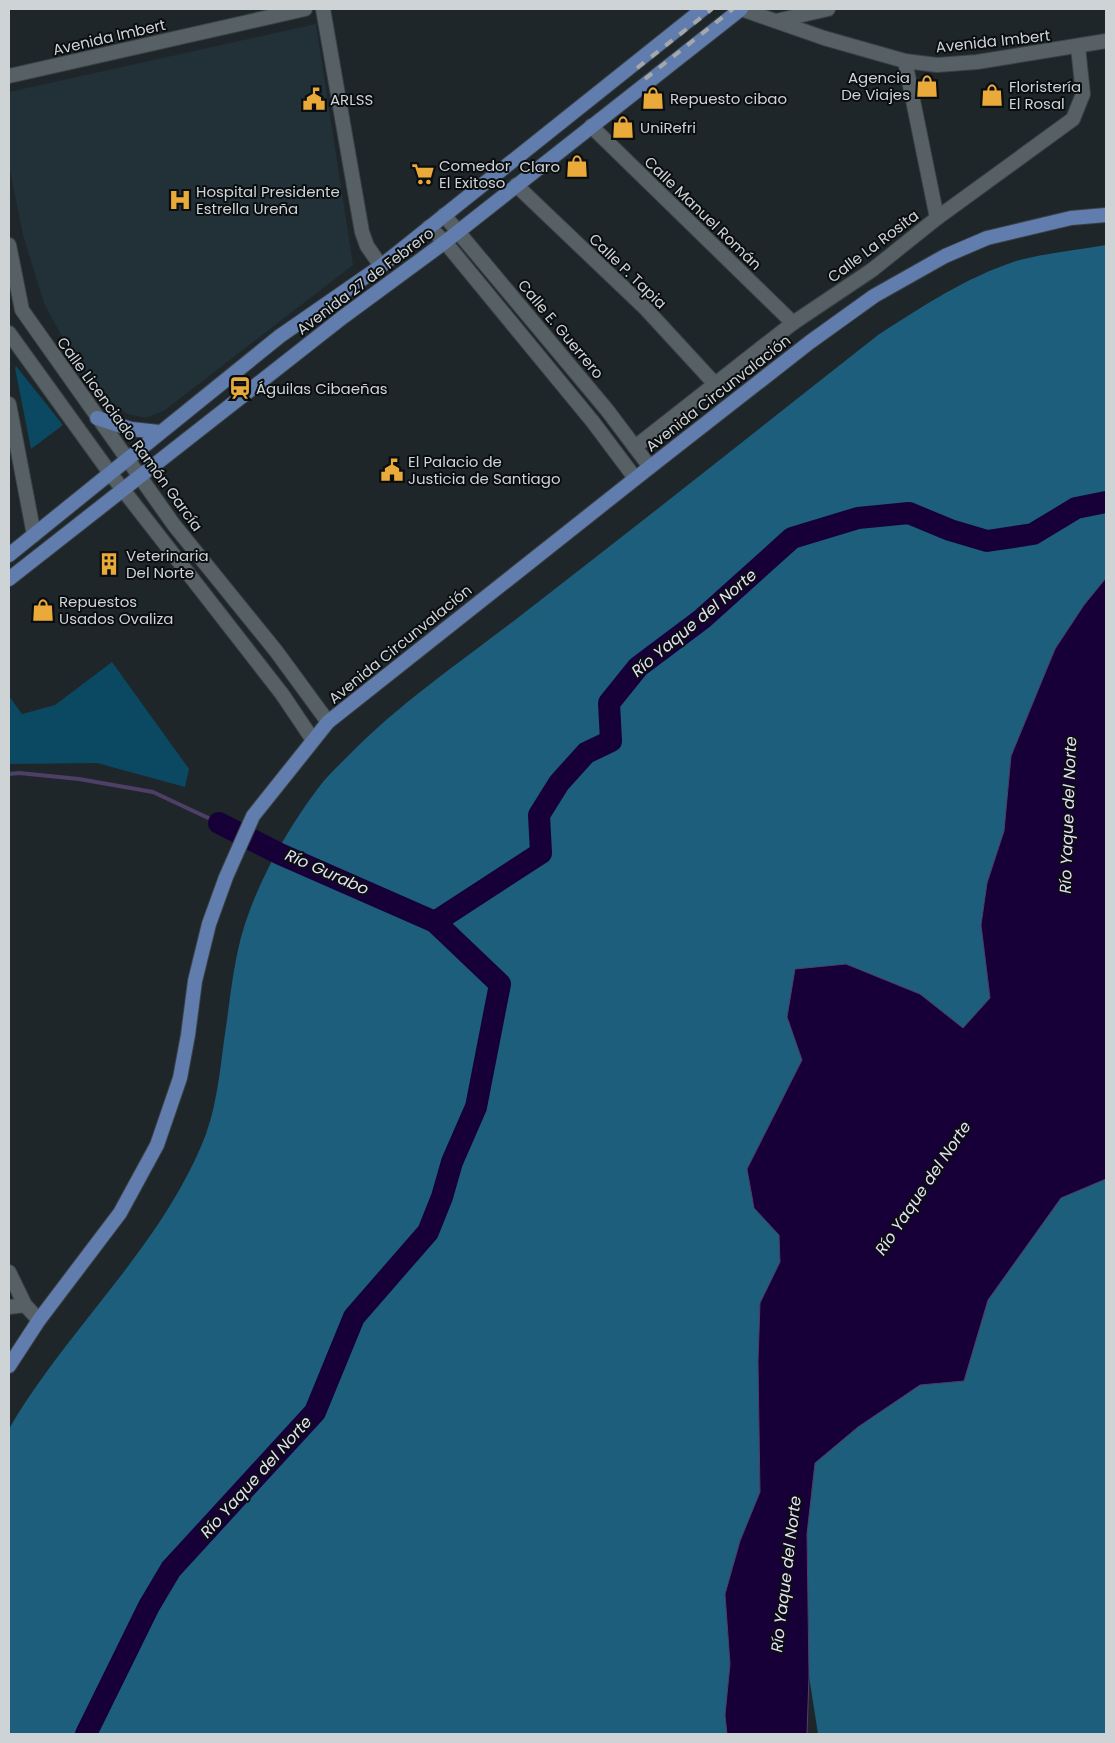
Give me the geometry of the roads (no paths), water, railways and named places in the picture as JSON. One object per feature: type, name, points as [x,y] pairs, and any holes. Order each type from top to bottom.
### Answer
[{"type":"main road","name":"Avenida 27 de Febrero","points":[[9,555],[280,336],[380,266],[703,9]]},
{"type":"main road","name":"Avenida 27 de Febrero","points":[[9,579],[343,317],[445,242],[741,9]]},
{"type":"main road","name":"Avenida Circunvalación","points":[[9,1366],[39,1320],[120,1213],[157,1145],[180,1078],[188,1035],[194,981],[209,924],[226,877],[253,816],[328,722],[635,478],[810,342],[874,296],[945,256],[988,238],[1071,218],[1106,215]]},
{"type":"main road","points":[[97,418],[124,428],[159,432]]},
{"type":"street","name":"Avenida Imbert","points":[[9,76],[304,9]]},
{"type":"street","points":[[323,9],[362,232],[367,246],[380,266]]},
{"type":"street","name":"Avenida Imbert","points":[[741,9],[905,61],[937,65],[1078,46],[1106,40]]},
{"type":"street","points":[[776,21],[828,9]]},
{"type":"street","name":"Calle La Rosita","points":[[635,447],[793,323],[872,270],[937,218],[1073,119],[1082,94],[1078,46]]},
{"type":"street","points":[[905,61],[937,218]]},
{"type":"street","name":"Calle Manuel Román","points":[[591,126],[793,323]]},
{"type":"street","name":"Calle P. Tapia","points":[[516,185],[646,309],[715,384]]},
{"type":"street","name":"Calle E. Guerrero","points":[[444,215],[607,410],[650,467]]},
{"type":"street","points":[[429,227],[445,242],[593,422],[635,478]]},
{"type":"street","name":"Calle Licenciado Ramón García","points":[[9,245],[14,305],[140,477],[328,722]]},
{"type":"street","points":[[9,334],[122,490],[282,694],[313,740]]},
{"type":"street","points":[[10,413],[34,535]]},
{"type":"street","points":[[9,1272],[25,1305],[39,1320]]},
{"type":"street","points":[[9,1307],[25,1305]]},
{"type":"water","points":[[1106,578],[1106,1179],[1061,1198],[988,1300],[964,1381],[920,1385],[858,1427],[815,1463],[807,1534],[809,1676],[807,1734],[727,1734],[725,1715],[730,1664],[725,1594],[740,1541],[760,1492],[758,1361],[760,1303],[780,1262],[779,1235],[754,1208],[747,1169],[802,1060],[787,1017],[795,969],[846,964],[920,994],[963,1028],[990,998],[981,925],[987,883],[1004,831],[1011,756],[1055,649],[1084,605]]},
{"type":"waterway","name":"Río Yaque del Norte","points":[[86,1734],[149,1606],[171,1569],[315,1412],[354,1317],[428,1232],[442,1197],[452,1162],[476,1107],[500,984],[435,922],[541,853],[539,815],[559,783],[586,753],[611,741],[609,703],[638,667],[702,619],[792,538],[858,518],[909,513],[950,530],[987,541],[1033,534],[1076,508],[1106,502]]},
{"type":"waterway","points":[[9,774],[19,773],[79,779],[153,792],[219,823]]},
{"type":"waterway","name":"Río Gurabo","points":[[219,823],[280,854],[435,922]]},
{"type":"railway","points":[[637,68],[712,9]]},
{"type":"railway","points":[[645,79],[733,9]]},
{"type":"place","name":"Agencia De Viajes","points":[[927,86]]},
{"type":"place","name":"Floristería El Rosal","points":[[992,95]]},
{"type":"place","name":"Repuesto cibao","points":[[653,98]]},
{"type":"place","name":"ARLSS","points":[[314,99]]},
{"type":"place","name":"UniRefri","points":[[623,127]]},
{"type":"place","name":"Claro","points":[[577,166]]},
{"type":"place","name":"Comedor El Exitoso","points":[[423,174]]},
{"type":"place","name":"Hospital Presidente Estrella Ureña","points":[[180,200]]},
{"type":"place","name":"Águilas Cibaeñas","points":[[240,388]]},
{"type":"place","name":"El Palacio de Justicia de Santiago","points":[[392,470]]},
{"type":"place","name":"Veterinaria Del Norte","points":[[109,564]]},
{"type":"place","name":"Repuestos Usados Ovaliza","points":[[43,610]]}]
